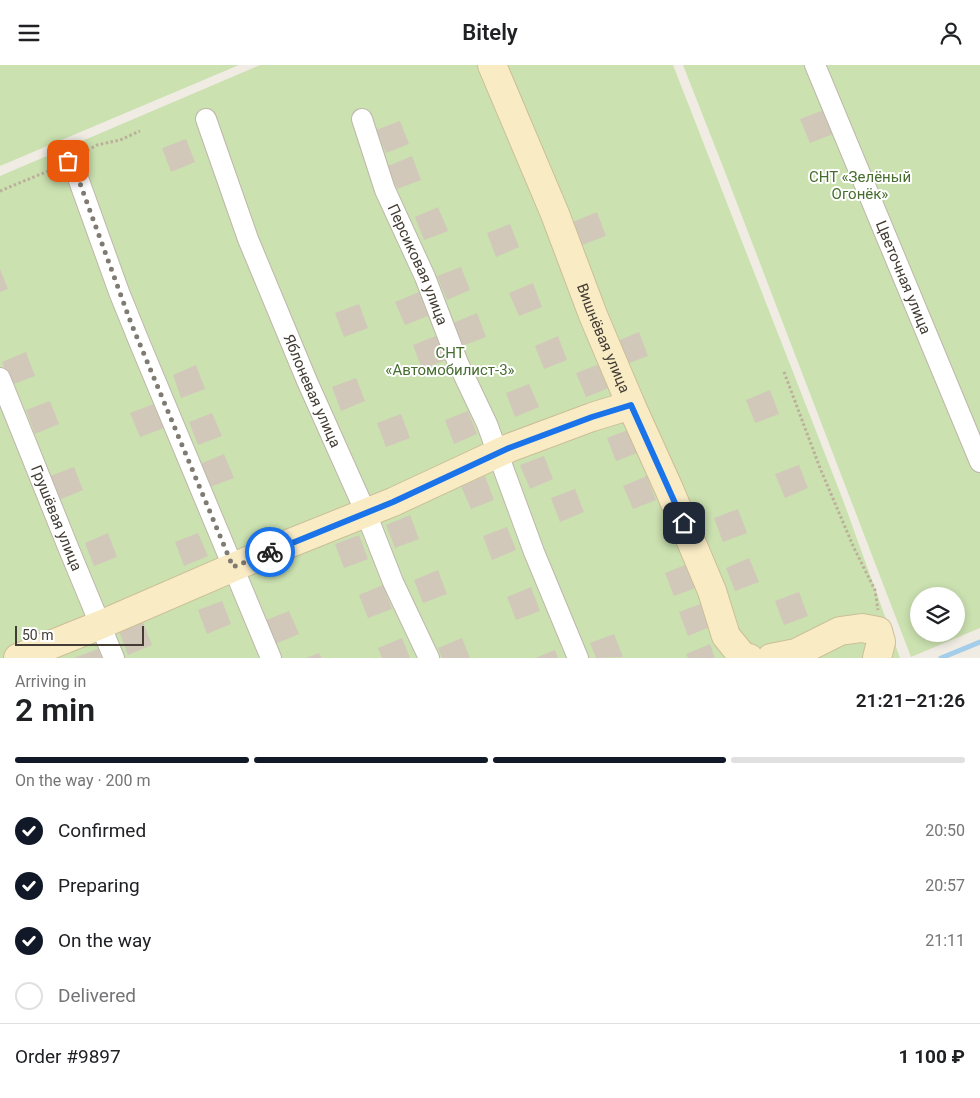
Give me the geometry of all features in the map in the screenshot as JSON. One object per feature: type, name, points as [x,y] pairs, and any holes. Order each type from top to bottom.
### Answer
[{"type":"street","name":"Вишнёвая улица","points":[[492,65],[555,213],[593,315],[712,591],[726,636],[744,657],[749,658]]},
{"type":"street","name":"Цветочная улица","points":[[815,65],[980,461]]},
{"type":"street","name":"Яблоневая улица","points":[[206,119],[256,256],[307,381],[366,513],[393,581],[429,658]]},
{"type":"street","name":"Персиковая улица","points":[[362,119],[385,190],[425,277],[458,363],[487,424],[534,551],[578,658]]},
{"type":"street","points":[[68,161],[78,178],[134,331],[271,658]]},
{"type":"street","name":"Грушёвая улица","points":[[0,378],[114,658]]},
{"type":"street","points":[[18,658],[393,502],[498,453],[592,417],[631,405]]},
{"type":"street","points":[[771,658],[796,653],[840,631],[862,628],[878,631],[881,642],[877,658]]},
{"type":"path","points":[[784,372],[820,468],[854,548],[875,590],[880,618],[878,631]]},
{"type":"green space","points":[[0,65],[239,65],[0,166]]},
{"type":"green space","name":"СНТ «Автомобилист-3»","points":[[260,65],[673,65],[843,500],[900,658],[0,658],[0,176]]},
{"type":"green space","name":"СНТ «Зелёный Огонёк»","points":[[683,65],[980,65],[980,628],[965,634],[965,587],[910,587],[910,642],[947,642],[911,657]]},
{"type":"building","points":[[824,110],[833,134],[810,143],[800,119]]},
{"type":"building","points":[[400,121],[409,144],[386,153],[376,130]]},
{"type":"building","points":[[186,139],[195,162],[171,172],[162,148]]},
{"type":"building","points":[[412,156],[421,180],[397,189],[388,166]]},
{"type":"building","points":[[438,207],[448,231],[424,240],[415,217]]},
{"type":"building","points":[[597,212],[606,236],[582,245],[573,222]]},
{"type":"building","points":[[510,224],[519,247],[496,257],[487,233]]},
{"type":"building","points":[[461,267],[470,290],[447,300],[437,276]]},
{"type":"building","points":[[0,269],[8,289],[0,292]]},
{"type":"building","points":[[533,283],[542,307],[519,316],[509,293]]},
{"type":"building","points":[[419,292],[428,316],[405,325],[395,302]]},
{"type":"building","points":[[359,304],[368,328],[344,337],[335,313]]},
{"type":"building","points":[[477,313],[486,337],[462,346],[453,323]]},
{"type":"building","points":[[639,332],[648,356],[624,365],[615,342]]},
{"type":"building","points":[[436,336],[446,360],[422,369],[413,345]]},
{"type":"building","points":[[558,336],[567,360],[544,369],[535,346]]},
{"type":"building","points":[[26,352],[35,376],[11,385],[2,362]]},
{"type":"building","points":[[600,364],[609,388],[586,397],[576,373]]},
{"type":"building","points":[[196,365],[205,389],[181,398],[173,375]]},
{"type":"building","points":[[356,378],[365,401],[341,411],[332,387]]},
{"type":"building","points":[[529,384],[539,407],[515,417],[506,393]]},
{"type":"building","points":[[770,390],[779,414],[755,423],[746,400]]},
{"type":"building","points":[[50,401],[59,424],[35,434],[26,410]]},
{"type":"building","points":[[154,404],[164,428],[140,437],[130,413]]},
{"type":"building","points":[[468,411],[477,434],[454,444],[445,420]]},
{"type":"building","points":[[212,413],[222,436],[198,445],[189,422]]},
{"type":"building","points":[[401,414],[410,438],[386,447],[377,423]]},
{"type":"building","points":[[631,429],[640,452],[616,461],[607,438]]},
{"type":"building","points":[[224,454],[234,478],[210,487],[200,464]]},
{"type":"building","points":[[544,456],[553,479],[530,489],[520,465]]},
{"type":"building","points":[[799,465],[808,488],[785,498],[775,474]]},
{"type":"building","points":[[74,467],[83,490],[59,500],[50,476]]},
{"type":"building","points":[[485,476],[494,500],[471,509],[461,486]]},
{"type":"building","points":[[647,476],[656,500],[633,509],[623,486]]},
{"type":"building","points":[[575,489],[584,512],[560,522],[551,498]]},
{"type":"building","points":[[738,509],[747,533],[723,542],[714,518]]},
{"type":"building","points":[[410,515],[419,539],[395,548],[386,525]]},
{"type":"building","points":[[507,527],[516,550],[492,560],[483,536]]},
{"type":"building","points":[[108,533],[117,557],[94,566],[85,543]]},
{"type":"building","points":[[198,533],[208,556],[184,566],[175,542]]},
{"type":"building","points":[[359,535],[368,559],[344,568],[335,544]]},
{"type":"building","points":[[749,558],[759,582],[735,591],[726,568]]},
{"type":"building","points":[[688,564],[698,587],[674,596],[665,573]]},
{"type":"building","points":[[438,570],[447,594],[423,603],[414,580]]},
{"type":"building","points":[[383,585],[392,609],[368,618],[359,595]]},
{"type":"building","points":[[531,587],[540,611],[516,620],[507,597]]},
{"type":"building","points":[[799,592],[808,616],[784,625],[775,601]]},
{"type":"building","points":[[222,601],[231,624],[207,634],[198,610]]},
{"type":"building","points":[[703,603],[712,626],[688,636],[679,612]]},
{"type":"building","points":[[289,611],[299,634],[275,644],[266,620]]},
{"type":"building","points":[[143,622],[152,645],[128,655],[119,631]]},
{"type":"building","points":[[614,634],[623,657],[596,658],[590,643]]},
{"type":"building","points":[[402,638],[410,658],[382,658],[378,648]]},
{"type":"building","points":[[462,638],[470,658],[442,658],[438,648]]},
{"type":"building","points":[[710,644],[715,658],[688,658],[686,654]]},
{"type":"building","points":[[98,649],[102,658],[74,658]]},
{"type":"building","points":[[555,650],[558,658],[535,658]]},
{"type":"building","points":[[319,653],[322,658],[306,658]]},
{"type":"waterway","points":[[941,658],[980,642]]},
{"type":"way so far","points":[[68,161],[78,178],[131,323],[233,567],[270,552]]},
{"type":"route","points":[[270,552],[393,502],[509,448],[592,417],[631,405],[684,523]]}]
